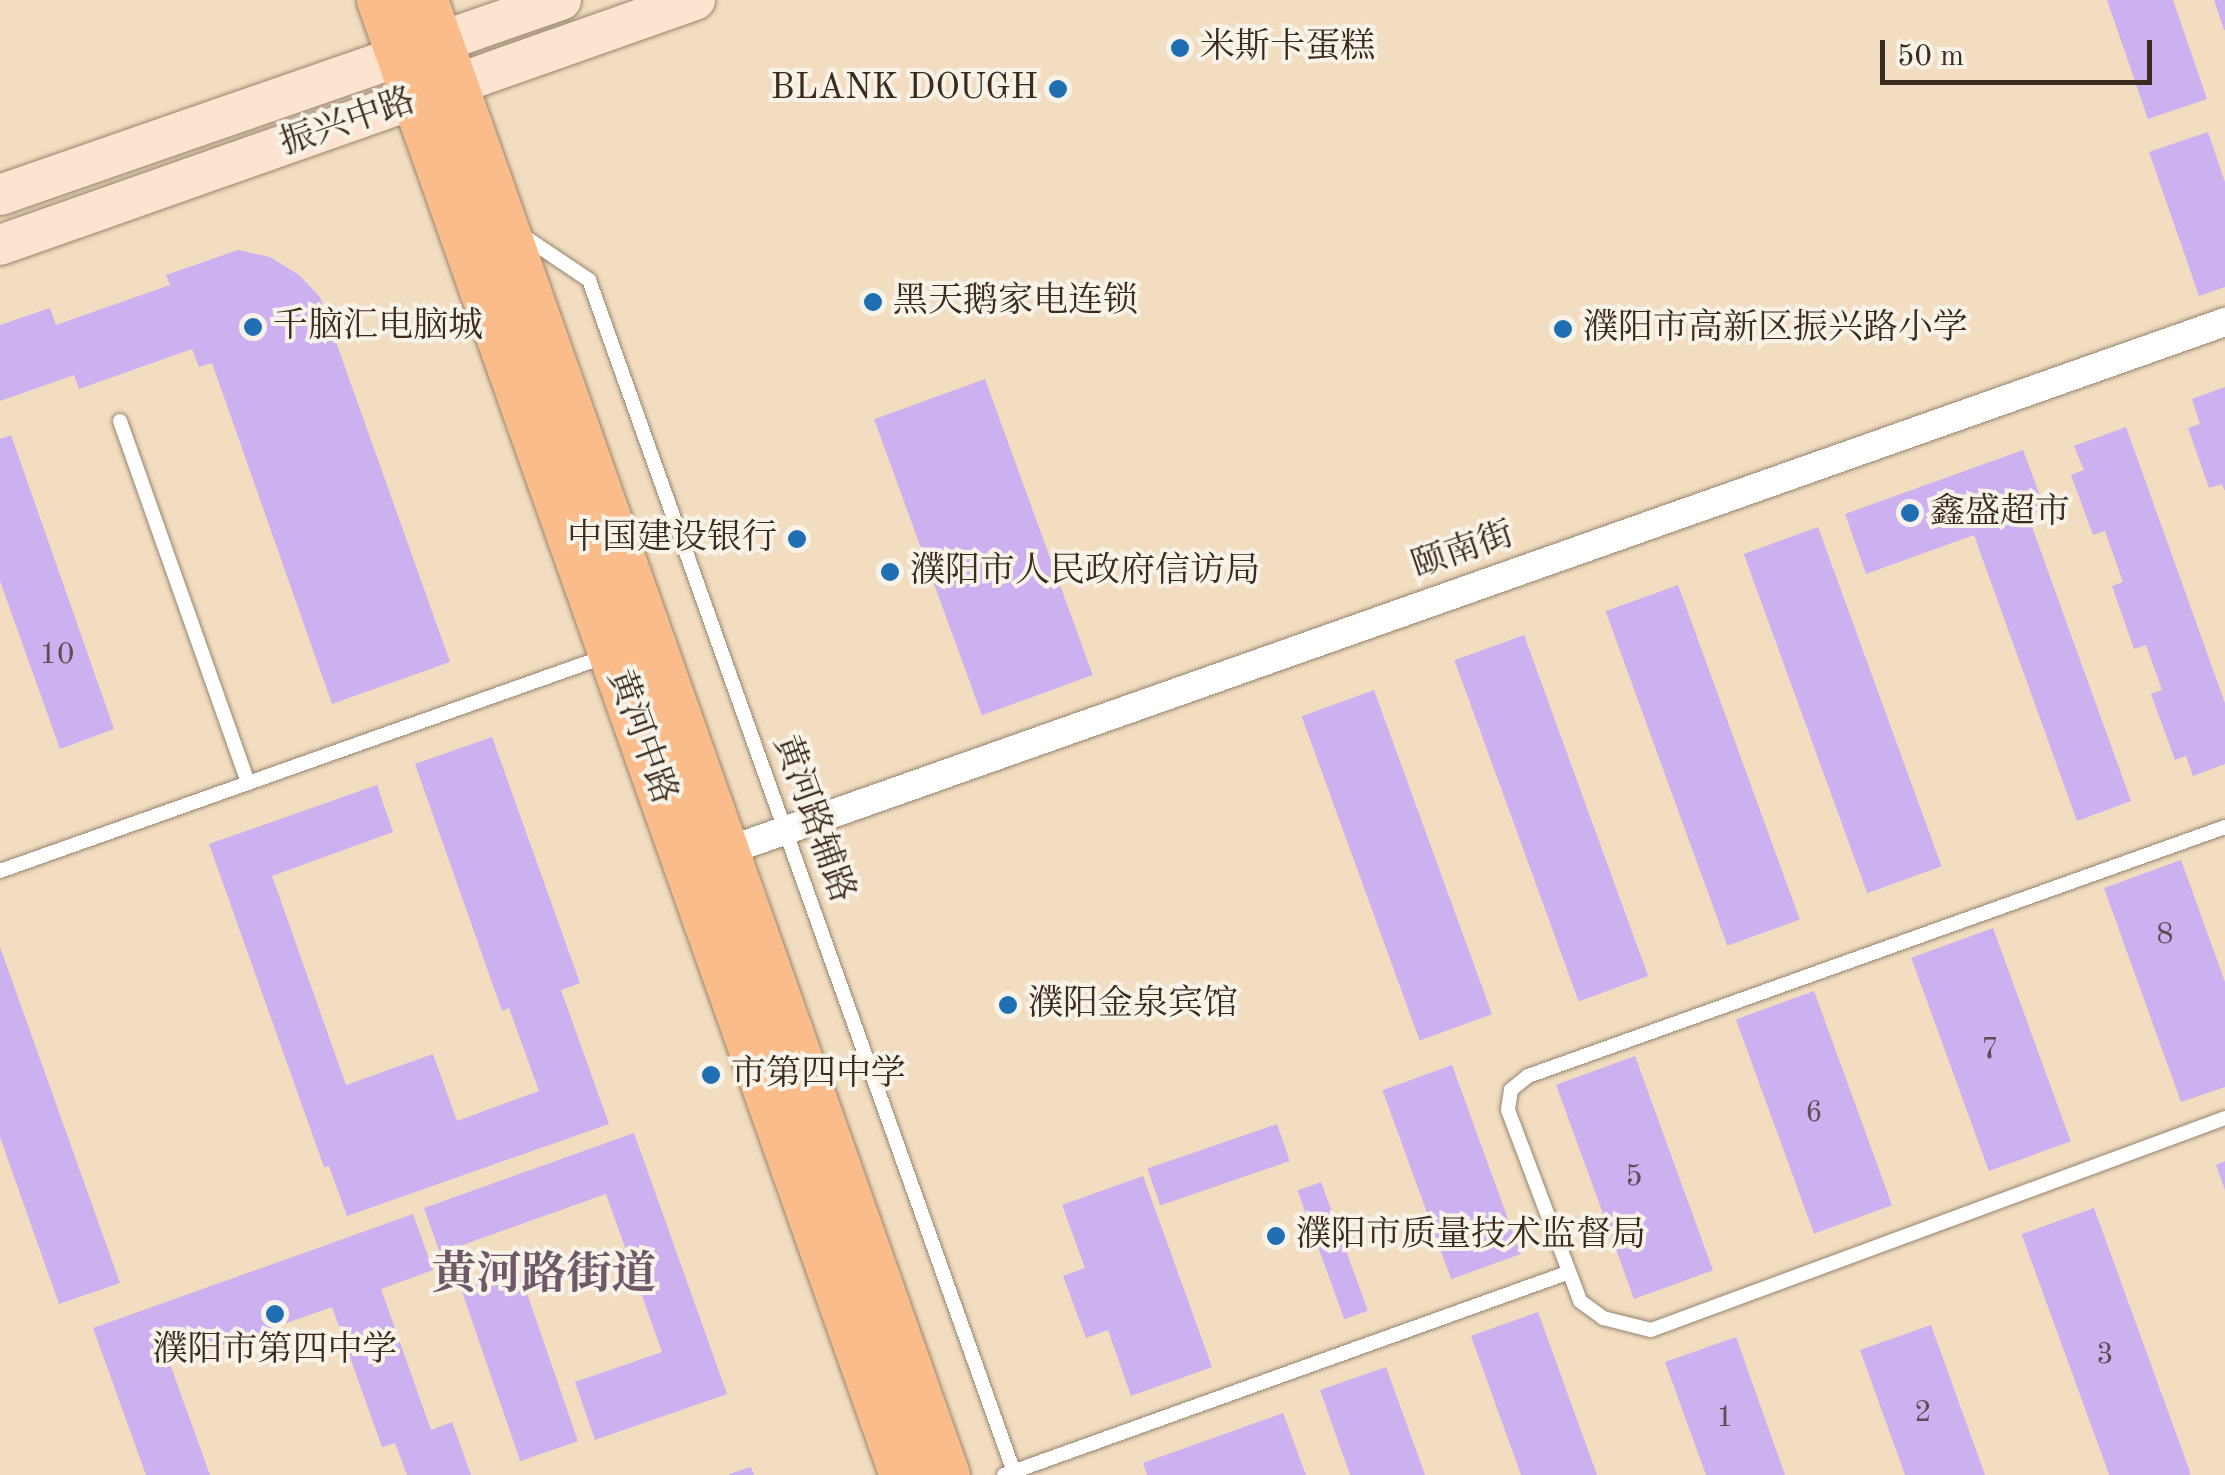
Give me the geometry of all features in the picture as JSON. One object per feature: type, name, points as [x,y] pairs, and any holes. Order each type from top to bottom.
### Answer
[{"type":"main road","name":"黄河中路","points":[[379,0],[419,49],[612,654],[902,1475]]},
{"type":"main road","name":"黄河中路","points":[[419,49],[425,0]]},
{"type":"main road","name":"黄河中路","points":[[434,92],[504,224],[947,1475]]},
{"type":"street","name":"振兴中路","points":[[0,195],[561,0]]},
{"type":"street","name":"振兴中路","points":[[0,245],[695,0]]},
{"type":"street","name":"颐南街","points":[[727,851],[2225,322]]},
{"type":"lane","name":"黄河路辅路","points":[[504,224],[589,280],[1011,1474]]},
{"type":"lane","points":[[120,421],[248,783]]},
{"type":"lane","points":[[0,871],[612,654]]},
{"type":"lane","points":[[2225,827],[1528,1076],[1511,1090],[1508,1110],[1580,1302],[1602,1318],[1651,1330],[2225,1118]]},
{"type":"lane","points":[[1011,1474],[1567,1273]]},
{"type":"building","points":[[2107,0],[2173,0],[2207,99],[2148,119]]},
{"type":"building","points":[[2214,0],[2225,0],[2225,30],[2224,30]]},
{"type":"building","points":[[2208,132],[2225,182],[2225,287],[2199,296],[2149,152]]},
{"type":"building","points":[[238,250],[270,257],[299,275],[320,297],[450,662],[332,704],[212,363],[199,367],[192,349],[79,389],[74,375],[0,401],[0,325],[50,308],[56,325],[170,285],[166,275]]},
{"type":"building","points":[[985,379],[1093,675],[982,715],[874,419]]},
{"type":"building","points":[[2225,387],[2224,490],[2222,484],[2209,488],[2188,428],[2200,424],[2192,399]]},
{"type":"building","points":[[2126,427],[2225,703],[2225,764],[2193,776],[2186,756],[2175,760],[2151,694],[2162,690],[2146,645],[2134,649],[2112,586],[2123,582],[2105,531],[2093,535],[2071,475],[2084,470],[2074,446]]},
{"type":"building","points":[[11,435],[114,729],[60,749],[0,581],[0,439]]},
{"type":"building","points":[[2023,450],[2045,509],[2028,516],[2131,801],[2077,821],[1974,535],[1866,574],[1845,514]]},
{"type":"building","points":[[1818,527],[1941,866],[1867,893],[1744,554]]},
{"type":"building","points":[[1678,585],[1800,920],[1727,946],[1606,611]]},
{"type":"building","points":[[1524,635],[1648,976],[1579,1001],[1454,660]]},
{"type":"building","points":[[1374,690],[1492,1014],[1420,1041],[1302,716]]},
{"type":"building","points":[[492,737],[580,983],[561,990],[609,1124],[347,1216],[329,1166],[324,1167],[209,844],[377,785],[393,832],[272,876],[346,1085],[433,1054],[457,1121],[539,1091],[509,1008],[502,1011],[415,764]]},
{"type":"building","points":[[2181,860],[2225,982],[2225,1087],[2181,1102],[2104,888]]},
{"type":"building","points":[[1993,928],[2071,1141],[1989,1171],[1911,958]]},
{"type":"building","points":[[0,947],[120,1283],[59,1304],[0,1137]]},
{"type":"building","points":[[1814,991],[1892,1205],[1814,1234],[1736,1019]]},
{"type":"building","points":[[1635,1056],[1713,1270],[1634,1299],[1556,1085]]},
{"type":"building","points":[[1452,1065],[1521,1254],[1451,1279],[1382,1090]]},
{"type":"building","points":[[1277,1124],[1290,1161],[1160,1205],[1147,1169]]},
{"type":"building","points":[[634,1133],[727,1394],[595,1440],[575,1382],[662,1352],[606,1194],[440,1253],[424,1208]]},
{"type":"building","points":[[2225,1161],[2225,1190],[2216,1165]]},
{"type":"building","points":[[1143,1176],[1212,1367],[1131,1396],[1108,1330],[1086,1338],[1063,1276],[1085,1268],[1062,1205]]},
{"type":"building","points":[[1321,1182],[1368,1311],[1344,1319],[1298,1191]]},
{"type":"building","points":[[2094,1208],[2191,1474],[2109,1475],[2022,1234]]},
{"type":"building","points":[[413,1214],[433,1270],[381,1289],[431,1430],[452,1422],[471,1475],[407,1475],[395,1443],[382,1447],[332,1307],[170,1364],[210,1475],[146,1475],[93,1328]]},
{"type":"building","points":[[519,1270],[578,1441],[520,1461],[461,1290]]},
{"type":"building","points":[[1538,1312],[1597,1475],[1521,1475],[1471,1336]]},
{"type":"building","points":[[1931,1325],[1985,1475],[1905,1475],[1860,1350]]},
{"type":"building","points":[[1736,1337],[1785,1475],[1706,1475],[1665,1362]]},
{"type":"building","points":[[1386,1367],[1425,1475],[1350,1475],[1320,1390]]},
{"type":"building","points":[[1283,1413],[1306,1475],[1147,1475],[1143,1463]]},
{"type":"building","points":[[751,1467],[754,1475],[729,1475],[729,1474]]},
{"type":"place","name":"米斯卡蛋糕","points":[[1180,48]]},
{"type":"place","name":"BLANK DOUGH","points":[[1058,89]]},
{"type":"place","name":"黑天鹅家电连锁","points":[[873,302]]},
{"type":"place","name":"千脑汇电脑城","points":[[253,327]]},
{"type":"place","name":"濮阳市高新区振兴路小学","points":[[1563,329]]},
{"type":"place","name":"鑫盛超市","points":[[1910,513]]},
{"type":"place","name":"中国建设银行","points":[[797,539]]},
{"type":"place","name":"濮阳市人民政府信访局","points":[[890,572]]},
{"type":"place","name":"濮阳金泉宾馆","points":[[1008,1005]]},
{"type":"place","name":"市第四中学","points":[[711,1075]]},
{"type":"place","name":"濮阳市质量技术监督局","points":[[1276,1236]]},
{"type":"place","name":"濮阳市第四中学","points":[[275,1314]]},
{"type":"district","name":"黄河路街道","points":[[544,1277]]}]
